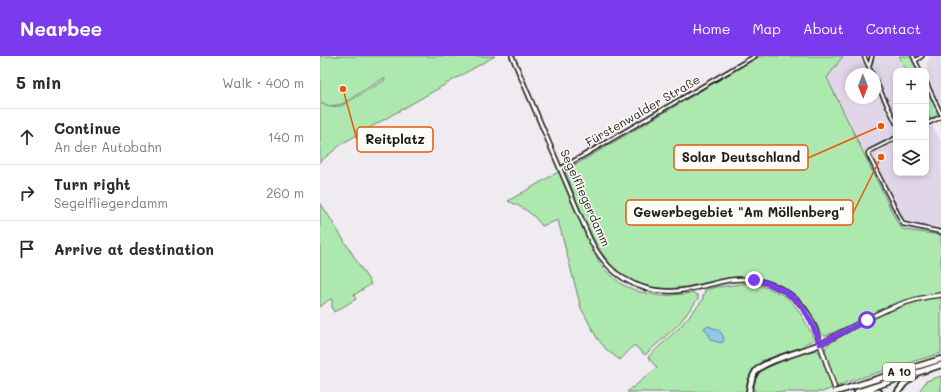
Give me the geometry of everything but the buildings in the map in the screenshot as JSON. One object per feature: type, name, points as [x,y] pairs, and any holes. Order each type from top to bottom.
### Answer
[{"type":"highway","points":[[749,392],[752,379],[757,371],[766,364],[820,344]]},
{"type":"highway","name":"A 10","points":[[835,392],[941,359]]},
{"type":"highway","name":"A 10","points":[[859,391],[941,365]]},
{"type":"highway","points":[[898,392],[904,384],[917,373]]},
{"type":"highway","points":[[752,379],[753,392]]},
{"type":"highway","points":[[859,391],[879,392]]},
{"type":"main road","points":[[820,344],[896,305],[917,299],[941,295]]},
{"type":"main road","name":"Segelfliegerdamm","points":[[820,344],[835,392]]},
{"type":"street","name":"Segelfliegerdamm","points":[[512,56],[594,248],[608,266],[628,282],[641,287],[661,291],[681,290],[739,279],[754,280],[772,284],[788,293],[804,309],[813,323],[820,344]]},
{"type":"street","name":"Fürstenwalder Straße","points":[[560,169],[755,56]]},
{"type":"street","points":[[864,56],[869,67]]},
{"type":"street","points":[[869,67],[872,56]]},
{"type":"street","points":[[913,56],[919,68]]},
{"type":"street","points":[[915,60],[922,56]]},
{"type":"street","points":[[929,89],[941,115],[929,122]]},
{"type":"street","points":[[881,92],[893,117]]},
{"type":"street","points":[[893,140],[868,153],[903,224],[941,232]]},
{"type":"shaded area","points":[[843,56],[897,56],[903,68],[893,68],[893,176],[929,176],[929,118],[941,142],[941,235],[904,230],[899,226],[827,78]]},
{"type":"shaded area","points":[[931,56],[941,56],[941,108],[929,75],[929,68],[927,68],[926,64]]},
{"type":"green space","points":[[320,56],[495,56],[343,143],[320,163],[320,103],[329,107],[341,106],[385,80],[384,78],[342,104],[329,106],[320,101]]},
{"type":"green space","points":[[760,56],[843,56],[827,78],[899,226],[904,230],[941,235],[941,353],[844,383],[836,387],[825,351],[826,347],[830,343],[854,329],[853,324],[825,336],[821,334],[808,310],[799,300],[789,291],[765,279],[737,277],[681,288],[667,289],[653,288],[639,284],[625,277],[614,268],[596,244],[565,171]]},
{"type":"green space","points":[[899,56],[912,56],[918,68],[905,68]]},
{"type":"green space","points":[[929,92],[939,114],[930,119],[929,117]]},
{"type":"green space","points":[[558,172],[561,174],[591,248],[602,267],[621,284],[639,292],[662,296],[694,293],[698,296],[698,299],[678,325],[645,355],[634,345],[620,360],[607,350],[597,338],[581,308],[558,220],[542,226],[535,217],[527,211],[508,201]]},
{"type":"green space","points":[[320,202],[371,284],[354,295],[356,299],[334,312],[332,307],[332,299],[320,307]]},
{"type":"green space","points":[[750,283],[775,291],[791,301],[802,316],[814,339],[796,350],[761,361],[751,374],[747,392],[627,392],[657,368],[648,357],[679,328],[702,301],[705,290]]},
{"type":"green space","points":[[816,350],[820,353],[832,388],[823,392],[755,392],[755,382],[758,374],[766,367],[786,358]]},
{"type":"green space","points":[[941,376],[941,392],[919,392],[926,381]]},
{"type":"water","points":[[707,326],[720,332],[724,340],[723,342],[721,343],[711,340],[704,328]]},
{"type":"place","name":"Reitplatz","points":[[343,89]]},
{"type":"place","name":"Solar Deutschland","points":[[881,126]]},
{"type":"place","name":"Gewerbegebiet \"Am Möllenberg\"","points":[[881,157]]},
{"type":"route","points":[[754,280],[772,284],[797,300],[809,315],[820,344],[867,320]]}]
